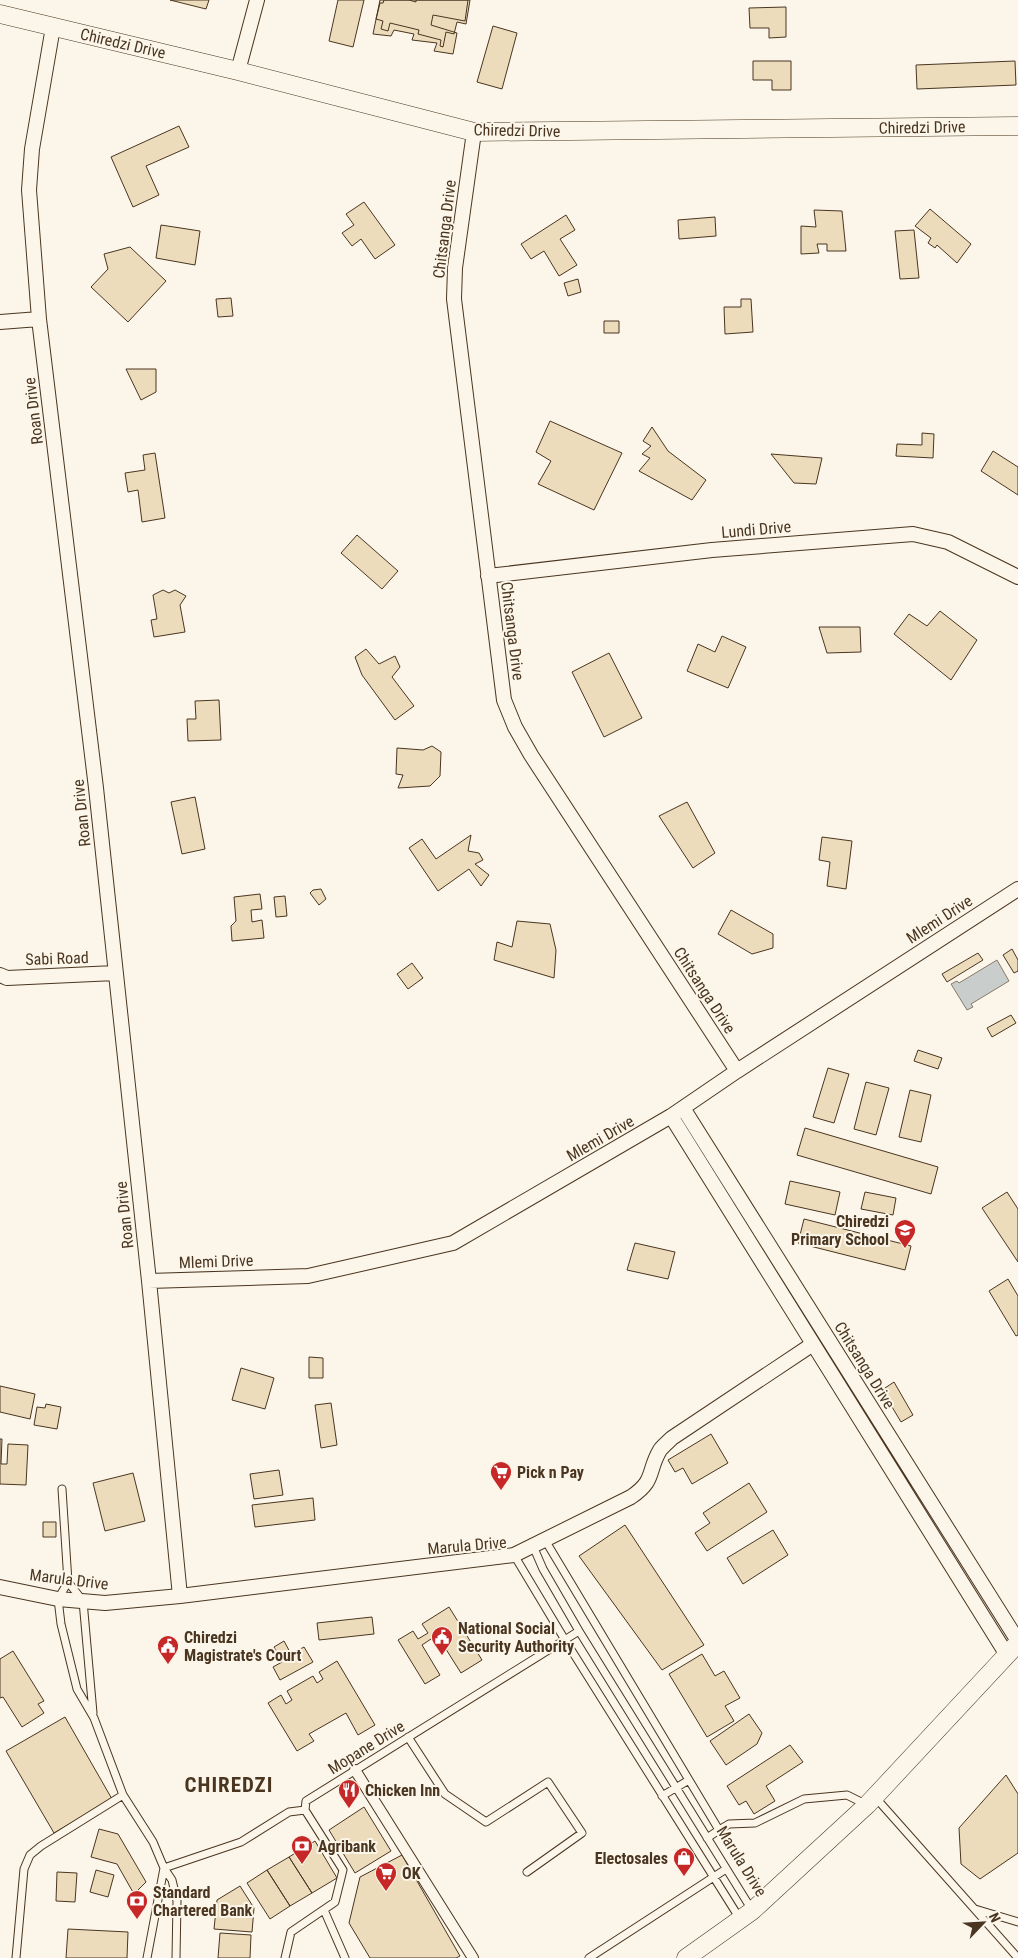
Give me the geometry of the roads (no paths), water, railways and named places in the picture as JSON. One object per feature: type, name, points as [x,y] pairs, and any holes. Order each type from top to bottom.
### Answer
[{"type":"street","points":[[238,71],[257,0]]},
{"type":"street","name":"Chiredzi Drive","points":[[0,14],[238,71],[474,132],[1018,126]]},
{"type":"street","name":"Roan Drive","points":[[53,27],[32,149],[29,190],[39,319],[95,778],[149,1281],[180,1596]]},
{"type":"street","name":"Chitsanga Drive","points":[[474,132],[455,268],[454,299],[504,700],[515,727],[537,763],[737,1071]]},
{"type":"street","points":[[0,322],[39,319]]},
{"type":"street","name":"Lundi Drive","points":[[488,576],[712,550],[913,534],[948,542],[1018,578]]},
{"type":"street","name":"Mlemi Drive","points":[[149,1281],[308,1276],[454,1243],[677,1112],[1018,889]]},
{"type":"street","name":"Sabi Road","points":[[0,975],[7,978],[115,973]]},
{"type":"street","points":[[677,1112],[813,1344],[1014,1646],[871,1801],[746,1915],[686,1958]]},
{"type":"street","name":"Chitsanga Drive","points":[[677,1112],[1014,1646]]},
{"type":"street","points":[[514,1555],[631,1497],[643,1489],[649,1481],[660,1450],[672,1438],[813,1344]]},
{"type":"street","name":"Marula Drive","points":[[0,1587],[58,1599],[105,1603],[180,1596],[514,1555]]},
{"type":"street","points":[[356,1770],[473,1958]]},
{"type":"lane","points":[[62,1489],[68,1582],[58,1599],[61,1624],[77,1689],[94,1718],[123,1795],[153,1842],[164,1868],[172,1880],[177,1901],[176,1958]]},
{"type":"lane","name":"Marula Drive","points":[[539,1543],[543,1570],[726,1869],[746,1915]]},
{"type":"lane","points":[[539,1543],[720,1830]]},
{"type":"lane","name":"Marula Drive","points":[[514,1555],[713,1877],[746,1915]]},
{"type":"lane","points":[[68,1582],[83,1601],[94,1718]]},
{"type":"lane","name":"Mopane Drive","points":[[305,1810],[306,1801],[579,1631]]},
{"type":"lane","points":[[408,1737],[445,1794],[486,1822],[548,1782],[582,1833],[527,1872]]},
{"type":"lane","points":[[662,1796],[689,1780]]},
{"type":"lane","points":[[16,1958],[24,1870],[30,1855],[41,1846],[123,1795]]},
{"type":"lane","points":[[707,1838],[729,1824],[755,1823],[804,1799],[847,1795],[871,1801],[974,1908],[1018,1958]]},
{"type":"lane","points":[[164,1868],[241,1842],[289,1812],[305,1810],[343,1870],[335,1902],[291,1932],[285,1958]]},
{"type":"lane","points":[[147,1958],[164,1868]]},
{"type":"lane","points":[[588,1958],[726,1869]]},
{"type":"lane","points":[[974,1908],[1018,1922]]},
{"type":"lane","points":[[324,1910],[345,1958]]},
{"type":"place","name":"Chiredzi Primary School","points":[[905,1249]]},
{"type":"place","name":"Pick n Pay","points":[[501,1491]]},
{"type":"place","name":"National Social Security Authority","points":[[442,1656]]},
{"type":"place","name":"Chiredzi Magistrate's Court","points":[[168,1665]]},
{"type":"place","name":"Chicken Inn","points":[[349,1809]]},
{"type":"place","name":"Agribank","points":[[302,1865]]},
{"type":"place","name":"Electosales","points":[[684,1877]]},
{"type":"place","name":"OK","points":[[386,1892]]},
{"type":"place","name":"Standard Chartered Bank","points":[[137,1920]]},
{"type":"district","name":"CHIREDZI","points":[[229,1785]]}]
